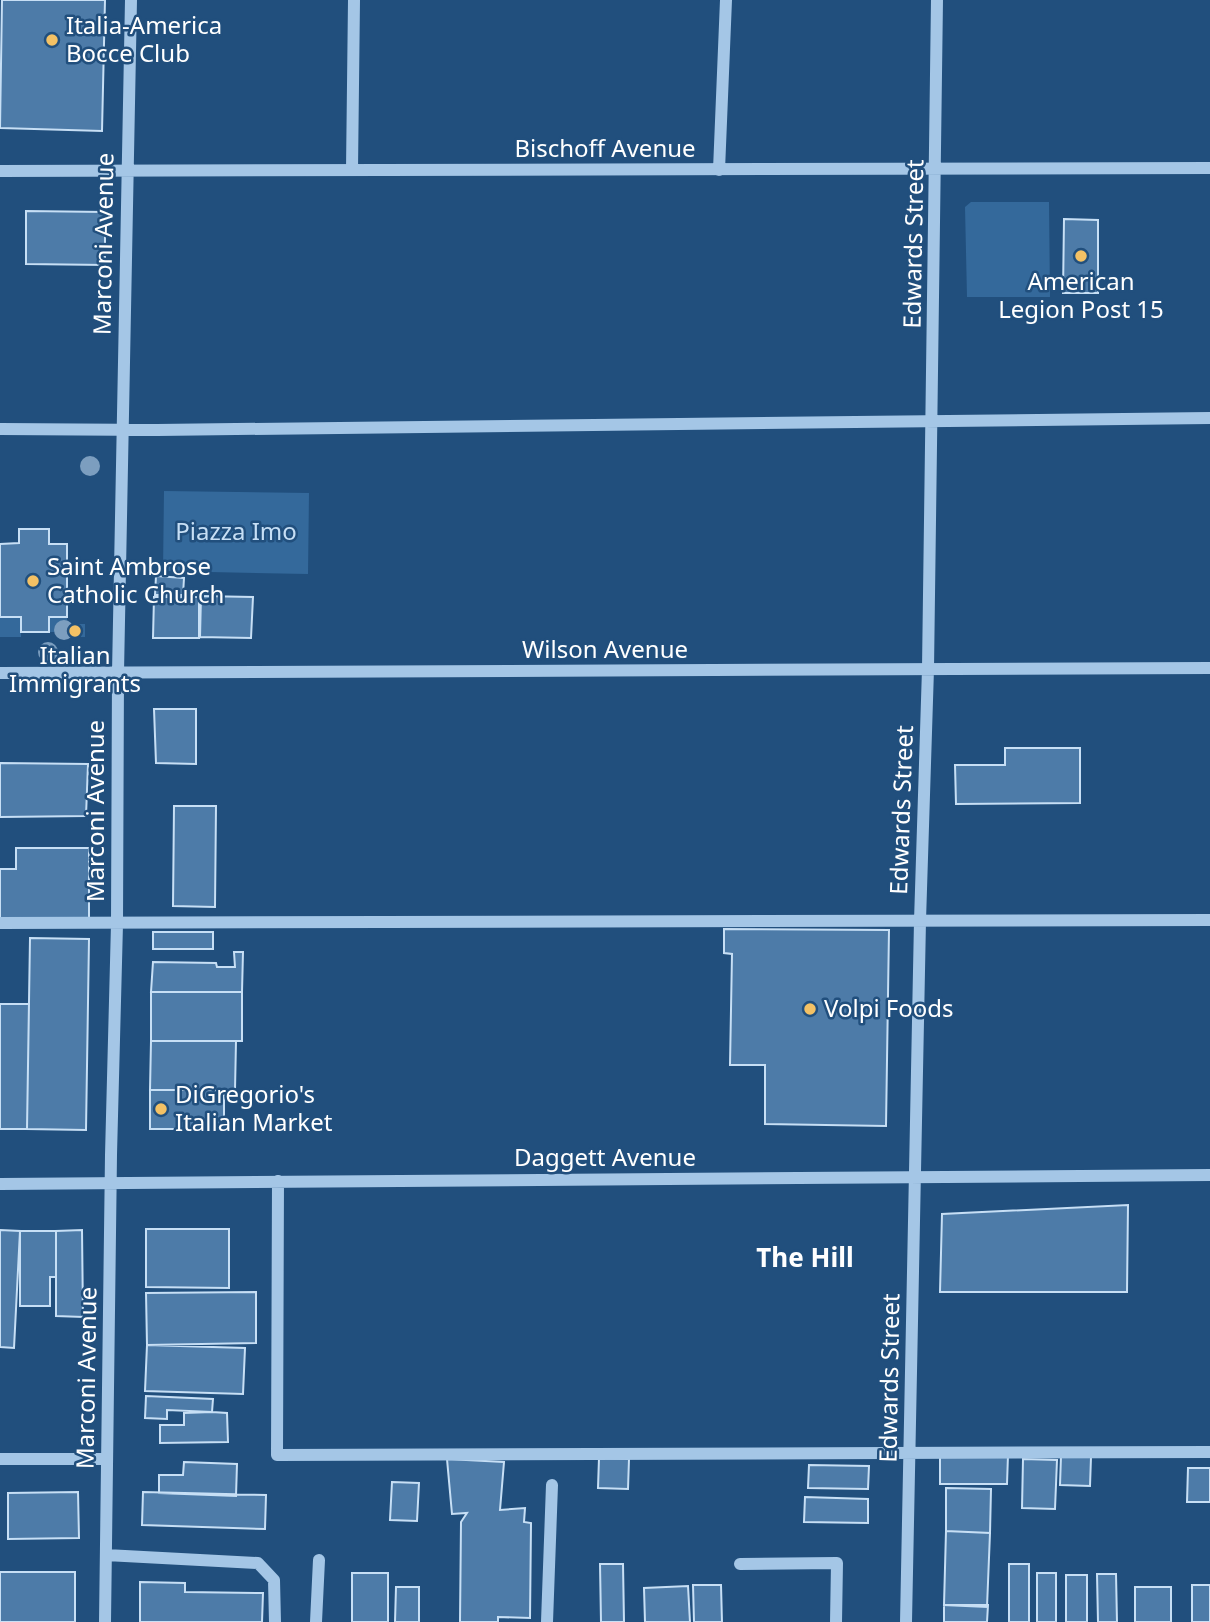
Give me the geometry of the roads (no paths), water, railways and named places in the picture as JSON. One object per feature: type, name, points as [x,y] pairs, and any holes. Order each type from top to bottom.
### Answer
[{"type":"street","name":"Marconi Avenue","points":[[105,1622],[117,924],[118,673],[131,0]]},
{"type":"street","points":[[352,170],[354,0]]},
{"type":"street","points":[[719,170],[726,0]]},
{"type":"street","name":"Edwards Street","points":[[906,1622],[920,921],[928,669],[937,0]]},
{"type":"street","name":"Bischoff Avenue","points":[[0,171],[1210,168]]},
{"type":"street","points":[[0,429],[122,430],[1210,418]]},
{"type":"street","name":"Wilson Avenue","points":[[0,673],[1210,668]]},
{"type":"street","points":[[0,923],[1210,920]]},
{"type":"street","name":"Daggett Avenue","points":[[0,1184],[1210,1175]]},
{"type":"street","points":[[278,1181],[277,1455],[1210,1452]]},
{"type":"street","points":[[0,1459],[107,1459]]},
{"type":"street","points":[[547,1622],[552,1485]]},
{"type":"street","points":[[106,1555],[258,1563],[274,1580],[275,1622]]},
{"type":"street","points":[[316,1622],[319,1560]]},
{"type":"street","points":[[740,1564],[837,1563],[836,1622]]},
{"type":"place","name":"Italia-America Bocce Club","points":[[52,40]]},
{"type":"place","name":"American Legion Post 15","points":[[1081,256]]},
{"type":"place","name":"Saint Ambrose Catholic Church","points":[[33,581]]},
{"type":"place","name":"Italian Immigrants","points":[[75,631]]},
{"type":"place","name":"Volpi Foods","points":[[810,1009]]},
{"type":"place","name":"DiGregorio's Italian Market","points":[[161,1109]]},
{"type":"district","name":"The Hill","points":[[805,1258]]},
{"type":"park label","name":"Piazza Imo","points":[[236,532]]}]
